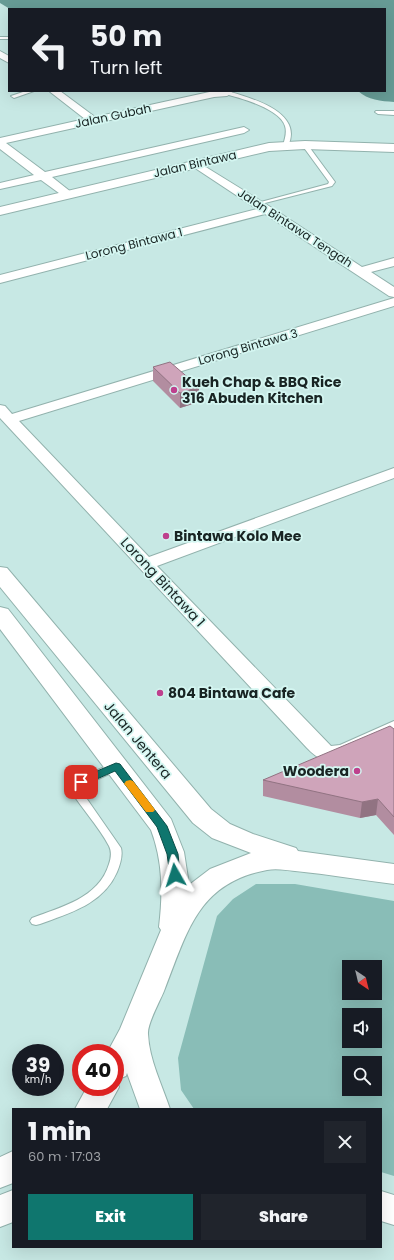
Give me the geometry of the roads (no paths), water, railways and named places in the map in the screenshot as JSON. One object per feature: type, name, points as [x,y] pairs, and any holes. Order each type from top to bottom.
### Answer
[{"type":"street","points":[[55,92],[94,120]]},
{"type":"street","name":"Jalan Gubah","points":[[0,142],[214,94],[227,93]]},
{"type":"street","points":[[0,186],[244,130]]},
{"type":"street","name":"Jalan Gubah","points":[[0,142],[67,194]]},
{"type":"street","name":"Jalan Bintawa","points":[[0,211],[269,147],[305,144],[394,148]]},
{"type":"street","name":"Jalan Bintawa Tengah","points":[[196,164],[394,293]]},
{"type":"street","name":"Lorong Bintawa 1","points":[[0,279],[264,207]]},
{"type":"street","points":[[361,271],[394,262]]},
{"type":"street","name":"Lorong Bintawa 3","points":[[5,414],[394,302]]},
{"type":"street","name":"Lorong Bintawa 1","points":[[5,414],[314,743],[327,754],[344,751],[394,728]]},
{"type":"street","points":[[146,564],[394,474]]},
{"type":"street","name":"Jalan Jentera","points":[[0,573],[202,816],[221,831],[239,839],[307,862]]},
{"type":"street","points":[[0,614],[162,826],[175,863],[172,936]]},
{"type":"street","points":[[124,1050],[133,1032],[172,936],[191,900],[219,876],[251,863],[270,860],[307,862],[394,874]]},
{"type":"street","points":[[133,1032],[138,1060],[155,1108]]},
{"type":"street","points":[[91,1108],[98,1096]]},
{"type":"street","points":[[0,1173],[12,1167]]},
{"type":"street","points":[[0,1212],[12,1206]]},
{"type":"street","points":[[382,1207],[394,1210]]},
{"type":"street","points":[[382,1208],[394,1214]]},
{"type":"lane","points":[[14,96],[28,92]]},
{"type":"lane","points":[[227,93],[255,102],[276,114],[287,125],[289,138],[286,145]]},
{"type":"lane","points":[[378,112],[394,113]]},
{"type":"lane","name":"Lorong Bintawa 1","points":[[264,207],[330,185],[332,182],[305,144]]},
{"type":"lane","points":[[36,921],[93,897],[110,879],[118,854],[114,845],[74,788],[81,782],[116,766]]},
{"type":"place","name":"Kueh Chap & BBQ Rice 316 Abuden Kitchen","points":[[174,390]]},
{"type":"place","name":"Bintawa Kolo Mee","points":[[166,536]]},
{"type":"place","name":"804 Bintawa Cafe","points":[[160,693]]},
{"type":"place","name":"Woodera","points":[[357,771]]}]
